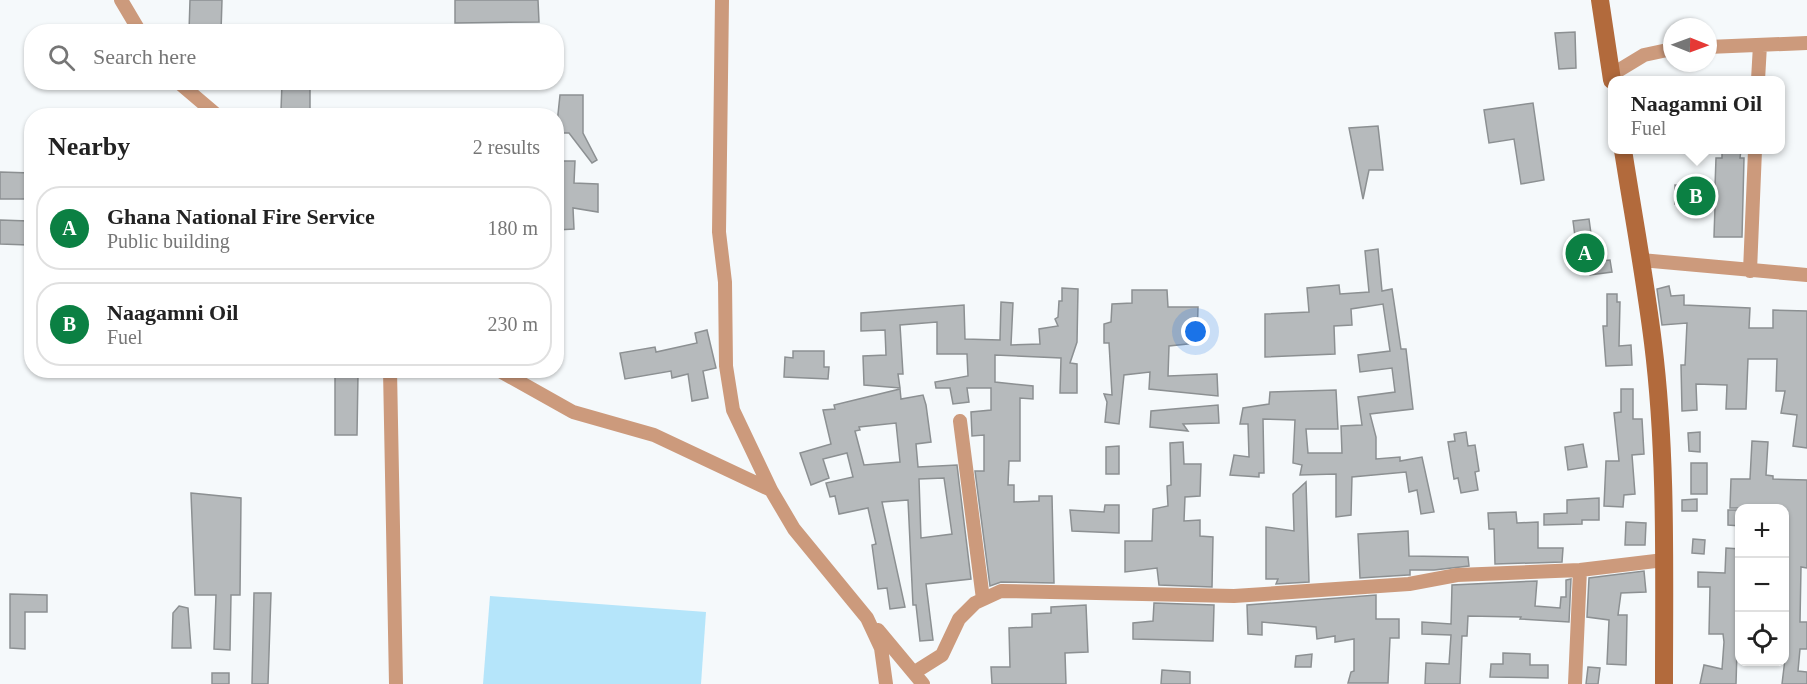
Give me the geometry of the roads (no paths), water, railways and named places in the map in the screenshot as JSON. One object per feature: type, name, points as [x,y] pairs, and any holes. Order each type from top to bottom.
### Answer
[{"type":"main road","points":[[1600,0],[1612,76]]},
{"type":"main road","points":[[1624,154],[1641,260],[1658,395],[1664,560],[1664,684]]},
{"type":"street","points":[[121,0],[135,24]]},
{"type":"street","points":[[722,0],[719,221],[725,282],[726,366],[733,410],[771,490],[794,529],[923,684]]},
{"type":"street","points":[[1717,47],[1807,43]]},
{"type":"street","points":[[1758,76],[1760,45]]},
{"type":"street","points":[[1615,76],[1644,55],[1663,51]]},
{"type":"street","points":[[187,90],[209,108]]},
{"type":"street","points":[[1750,271],[1755,154]]},
{"type":"street","points":[[1641,260],[1807,275]]},
{"type":"street","points":[[390,378],[396,684]]},
{"type":"street","points":[[512,378],[573,412],[654,435],[771,490]]},
{"type":"street","points":[[960,421],[983,599]]},
{"type":"street","points":[[915,672],[942,655],[959,619],[975,603],[1001,591],[1234,596],[1408,584],[1457,575],[1580,570],[1664,560]]},
{"type":"street","points":[[1575,684],[1580,570]]},
{"type":"street","points":[[867,618],[881,648],[886,684]]},
{"type":"place","name":"Naagamni Oil","points":[[1696,196]]},
{"type":"place","name":"Ghana National Fire Service","points":[[1585,253]]}]
